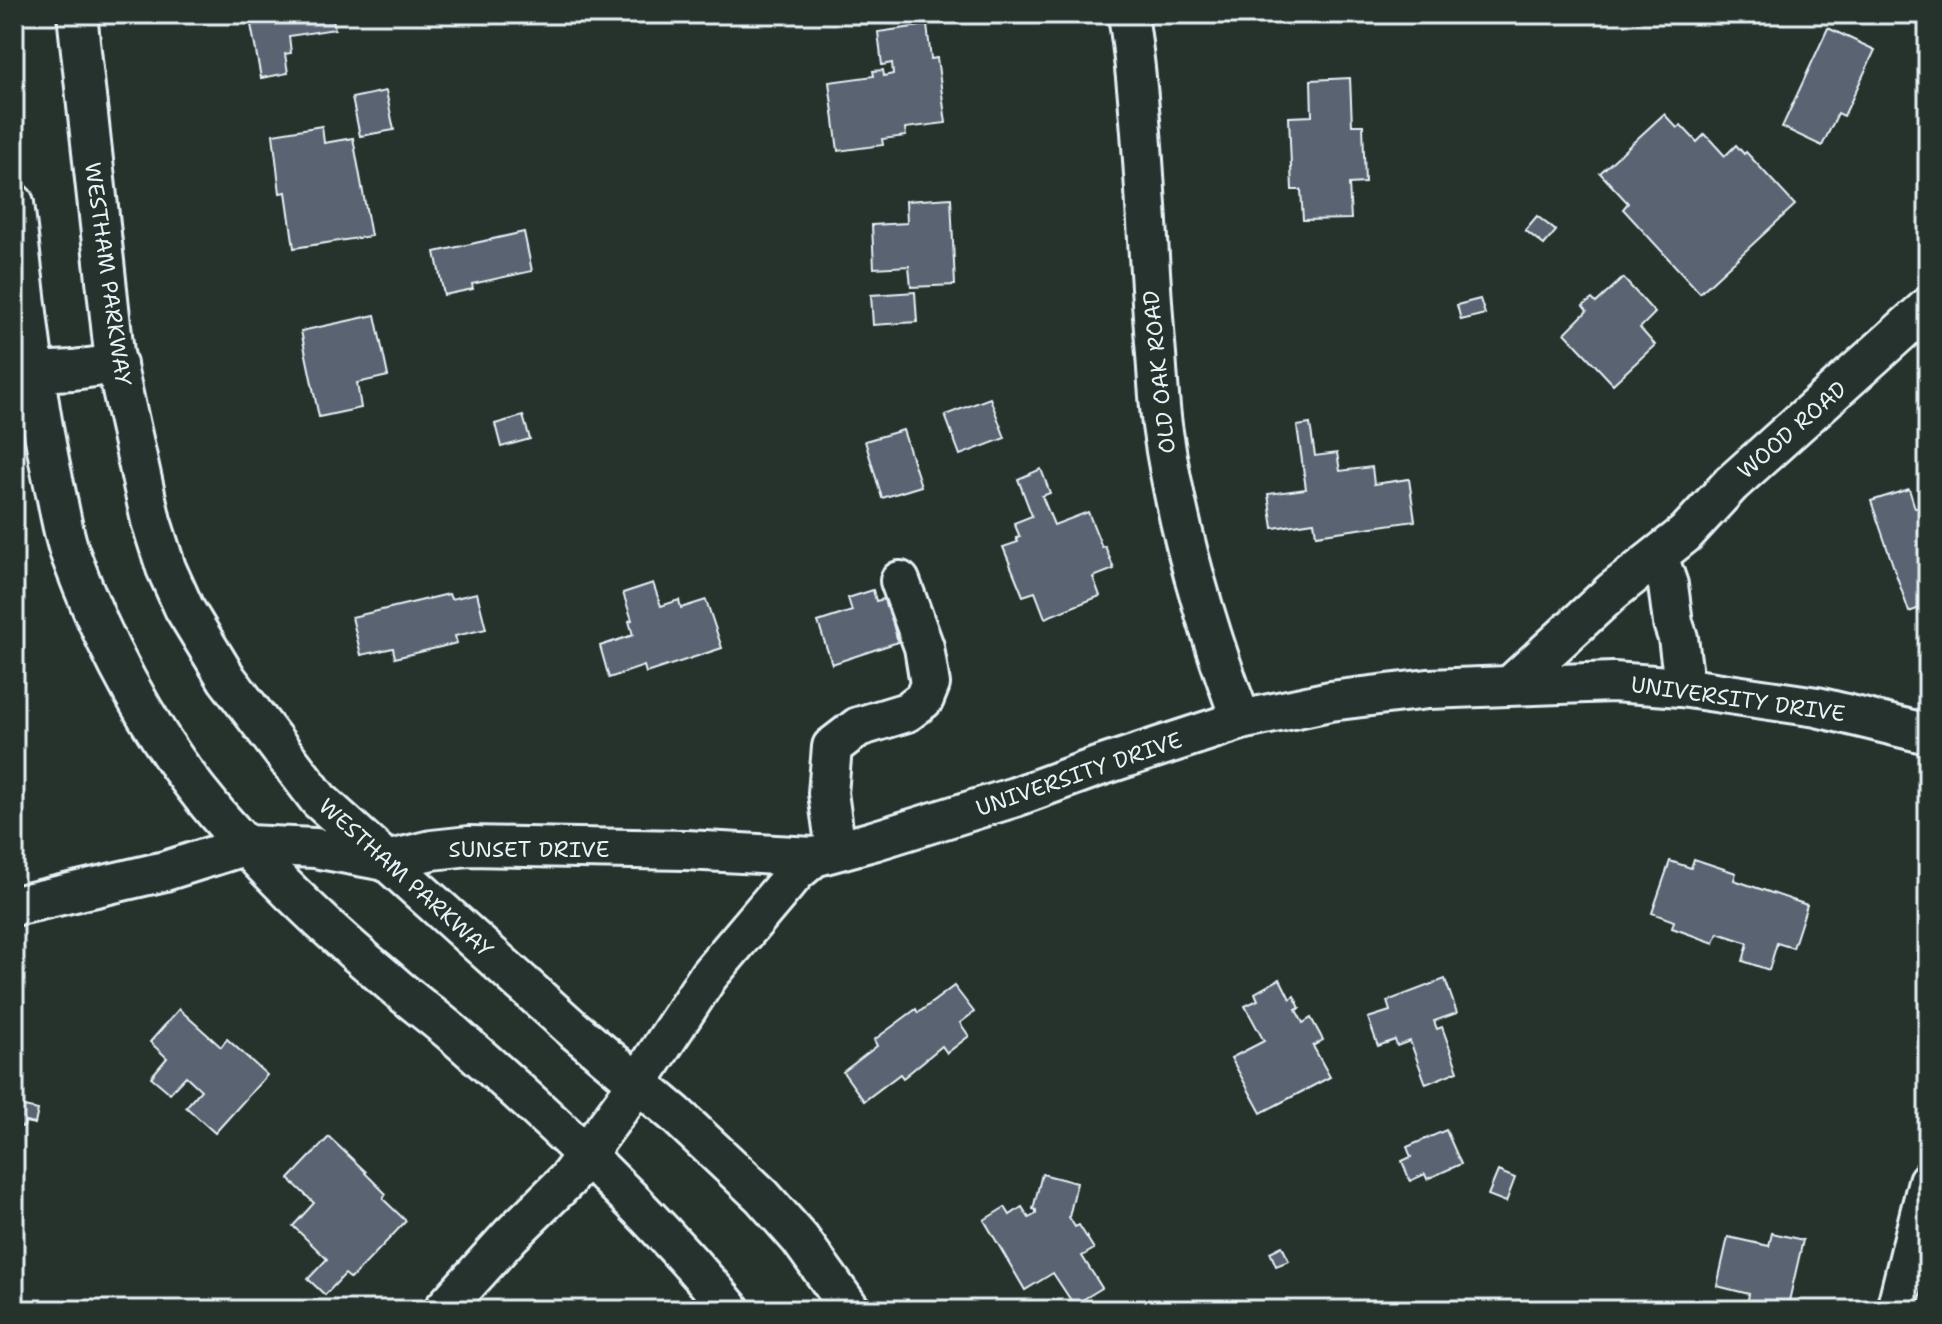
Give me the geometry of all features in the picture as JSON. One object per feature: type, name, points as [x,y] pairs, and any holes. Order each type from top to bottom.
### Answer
[{"type":"street","name":"WESTHAM PARKWAY","points":[[77,14],[117,364],[151,521],[166,568],[184,608],[227,679],[319,800],[762,1196],[800,1239],[851,1310]]},
{"type":"street","name":"OLD OAK ROAD","points":[[1128,14],[1137,70],[1147,254],[1162,430],[1183,540],[1217,656],[1241,720]]},
{"type":"street","points":[[14,203],[24,372],[42,430],[70,553],[105,638],[146,715],[181,768],[216,813],[247,845],[313,912],[388,981],[457,1036],[587,1155],[649,1216],[731,1310]]},
{"type":"street","name":"WOOD ROAD","points":[[1512,684],[1544,651],[1613,591],[1685,534],[1731,484],[1928,307]]},
{"type":"street","points":[[24,372],[117,364]]},
{"type":"street","points":[[1658,556],[1668,585],[1678,638],[1681,687]]},
{"type":"street","points":[[443,1310],[511,1235],[567,1180],[638,1083],[709,975],[796,872],[825,854],[832,747],[858,727],[907,712],[924,699],[930,684],[924,647],[900,581]]},
{"type":"street","name":"UNIVERSITY DRIVE","points":[[825,854],[1015,797],[1241,720],[1330,701],[1428,689],[1613,682],[1681,687],[1817,707],[1928,734]]},
{"type":"street","name":"SUNSET DRIVE","points":[[14,906],[165,871],[247,845],[315,848],[386,861],[432,850],[469,846],[825,854]]},
{"type":"street","points":[[1896,1310],[1928,1181]]},
{"type":"building","points":[[249,14],[332,14],[335,29],[289,36],[291,53],[285,54],[288,73],[261,78]]},
{"type":"building","points":[[927,25],[931,59],[937,58],[946,123],[905,128],[906,136],[882,139],[883,145],[838,151],[829,82],[874,76],[873,71],[883,70],[884,76],[893,74],[892,63],[882,65],[878,32]]},
{"type":"building","points":[[1828,28],[1875,50],[1844,116],[1838,113],[1822,146],[1782,127]]},
{"type":"building","points":[[1350,78],[1352,125],[1363,125],[1365,183],[1349,184],[1351,219],[1303,220],[1301,190],[1292,190],[1289,117],[1312,116],[1311,80]]},
{"type":"building","points":[[386,91],[394,130],[360,136],[352,98]]},
{"type":"building","points":[[1664,114],[1677,128],[1681,125],[1697,142],[1705,134],[1725,156],[1736,145],[1795,205],[1700,293],[1623,209],[1628,203],[1600,173]]},
{"type":"building","points":[[322,126],[324,143],[353,138],[371,236],[294,248],[286,192],[280,193],[273,134]]},
{"type":"building","points":[[951,198],[955,285],[911,287],[909,266],[874,268],[872,225],[907,223],[906,201]]},
{"type":"building","points":[[1537,216],[1556,231],[1544,245],[1525,230]]},
{"type":"building","points":[[524,232],[532,271],[472,284],[473,289],[444,295],[435,252]]},
{"type":"building","points":[[1623,278],[1655,313],[1640,328],[1655,345],[1613,384],[1565,333],[1587,311],[1583,306],[1592,299],[1596,303]]},
{"type":"building","points":[[915,292],[917,322],[873,325],[871,295]]},
{"type":"building","points":[[1480,299],[1485,314],[1461,320],[1457,305]]},
{"type":"building","points":[[375,315],[388,376],[357,383],[361,408],[319,417],[301,331]]},
{"type":"building","points":[[990,398],[1005,438],[960,455],[945,415]]},
{"type":"building","points":[[523,416],[530,439],[501,447],[495,424]]},
{"type":"building","points":[[1310,424],[1315,456],[1337,453],[1340,471],[1372,467],[1374,484],[1409,479],[1415,521],[1316,535],[1314,522],[1273,528],[1268,494],[1306,489],[1297,426]]},
{"type":"building","points":[[903,430],[921,486],[882,498],[865,441]]},
{"type":"building","points":[[1041,469],[1050,493],[1042,496],[1054,525],[1088,512],[1114,569],[1093,577],[1100,596],[1045,618],[1035,592],[1023,596],[1003,547],[1018,542],[1016,538],[1020,537],[1014,523],[1032,516],[1018,479]]},
{"type":"building","points":[[1909,489],[1915,508],[1928,504],[1928,605],[1909,612],[1871,501]]},
{"type":"building","points":[[653,583],[661,606],[679,600],[681,608],[706,600],[722,648],[646,673],[644,666],[609,678],[600,646],[633,635],[629,621],[632,620],[623,593]]},
{"type":"building","points":[[873,590],[876,601],[884,599],[886,607],[897,604],[902,621],[893,624],[898,642],[832,664],[818,622],[852,611],[848,598]]},
{"type":"building","points":[[477,593],[486,629],[455,636],[457,643],[395,658],[393,648],[361,655],[352,617],[449,594],[451,599]]},
{"type":"building","points":[[1694,859],[1736,873],[1734,880],[1807,905],[1793,948],[1777,943],[1769,970],[1743,961],[1748,943],[1718,933],[1714,943],[1672,928],[1674,921],[1652,913],[1670,861],[1691,868]]},
{"type":"building","points":[[1280,979],[1290,999],[1294,996],[1300,1008],[1296,1010],[1303,1023],[1311,1018],[1323,1040],[1313,1046],[1330,1077],[1261,1113],[1231,1058],[1264,1041],[1245,1006],[1258,1000],[1255,993]]},
{"type":"building","points":[[1445,979],[1457,1013],[1434,1021],[1437,1029],[1442,1027],[1458,1071],[1426,1084],[1410,1041],[1397,1046],[1395,1040],[1378,1046],[1368,1018],[1390,1011],[1387,1001]]},
{"type":"building","points":[[954,986],[974,1012],[960,1023],[969,1036],[947,1053],[942,1046],[903,1078],[900,1074],[864,1101],[843,1072],[877,1046],[874,1040]]},
{"type":"building","points":[[179,1009],[221,1047],[227,1039],[267,1075],[215,1133],[186,1107],[201,1090],[186,1076],[170,1093],[151,1077],[167,1058],[150,1042]]},
{"type":"building","points":[[19,1106],[38,1110],[35,1124],[25,1122],[24,1127],[16,1126]]},
{"type":"building","points":[[1446,1130],[1461,1164],[1427,1179],[1425,1174],[1410,1181],[1402,1161],[1411,1157],[1407,1147]]},
{"type":"building","points":[[329,1137],[366,1172],[386,1194],[383,1199],[406,1221],[351,1279],[345,1274],[325,1295],[308,1279],[327,1259],[293,1226],[314,1203],[289,1179]]},
{"type":"building","points":[[1498,1171],[1515,1178],[1506,1202],[1488,1195]]},
{"type":"building","points":[[1042,1174],[1077,1183],[1069,1217],[1075,1227],[1079,1225],[1094,1249],[1082,1256],[1102,1288],[1074,1305],[1053,1273],[1025,1290],[984,1220],[1005,1207],[1010,1215],[1022,1207],[1029,1218],[1036,1214],[1033,1209]]},
{"type":"building","points":[[1772,1233],[1803,1240],[1787,1310],[1746,1310],[1749,1294],[1717,1286],[1728,1237],[1769,1246]]},
{"type":"building","points":[[1282,1246],[1289,1261],[1276,1266],[1270,1252]]}]
